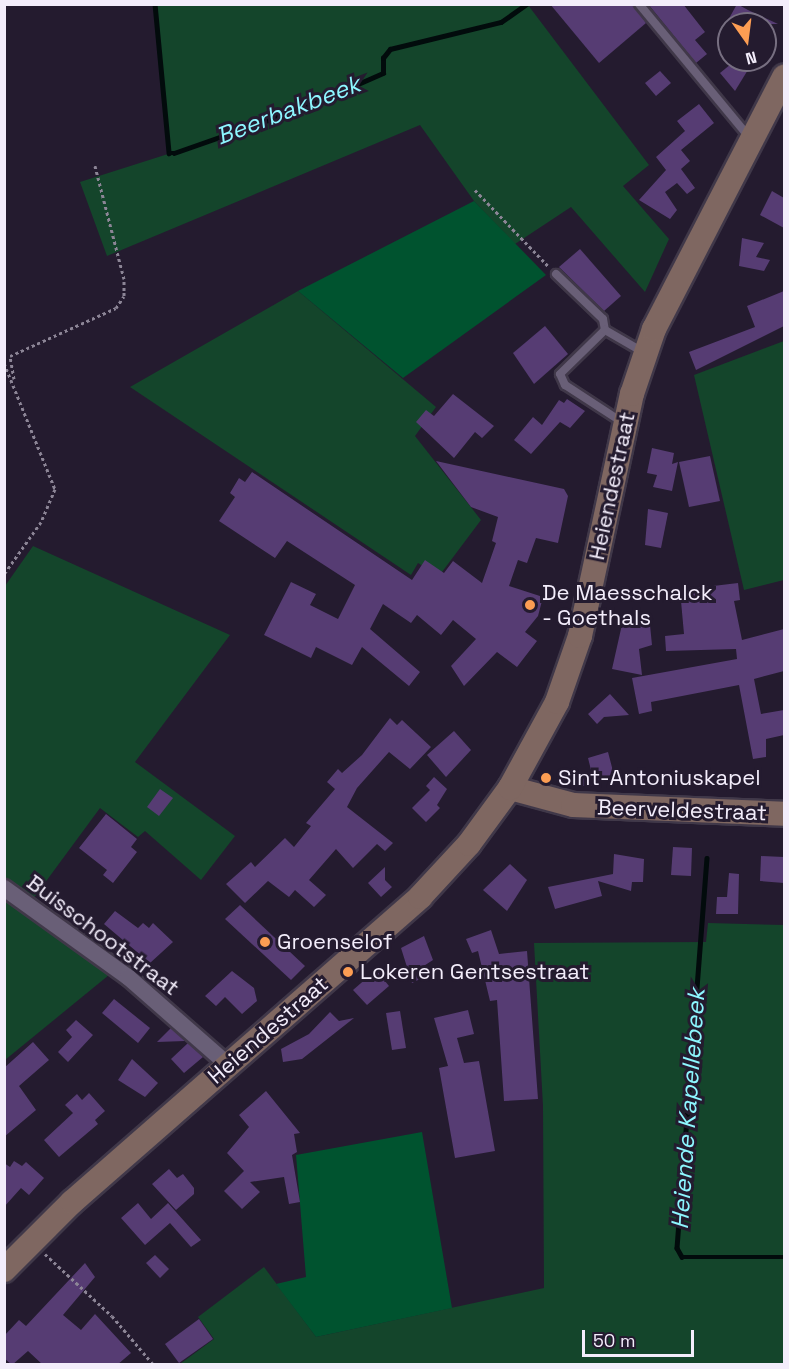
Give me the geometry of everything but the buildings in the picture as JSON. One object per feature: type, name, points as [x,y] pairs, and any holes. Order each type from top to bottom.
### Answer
[{"type":"main road","name":"Heiendestraat","points":[[4,1270],[31,1241],[420,897],[470,844],[510,788],[557,702],[580,636],[625,424],[645,354],[674,286],[784,77]]},
{"type":"main road","name":"Beerveldestraat","points":[[510,788],[573,805],[784,814]]},
{"type":"street","name":"Buisschootstraat","points":[[4,888],[128,977],[228,1065]]},
{"type":"lane","points":[[639,4],[751,140]]},
{"type":"lane","points":[[556,274],[603,319],[605,330],[645,354]]},
{"type":"lane","points":[[605,330],[560,374],[565,385],[625,424]]},
{"type":"path","points":[[4,574],[41,522],[56,489],[14,379],[10,356],[19,349],[116,308],[124,296],[124,279],[95,166]]},
{"type":"path","points":[[475,190],[556,274]]},
{"type":"path","points":[[4,363],[14,379]]},
{"type":"path","points":[[31,1241],[112,1316],[153,1365]]},
{"type":"green space","points":[[156,5],[528,5],[649,165],[623,186],[669,239],[645,292],[571,207],[515,244],[474,201],[420,125],[107,256],[80,182],[168,154]]},
{"type":"green space","points":[[474,201],[546,275],[403,378],[298,291]]},
{"type":"green space","points":[[298,291],[436,407],[415,436],[481,520],[439,576],[418,563],[411,575],[130,387]]},
{"type":"green space","points":[[784,341],[784,580],[744,590],[694,375]]},
{"type":"green space","points":[[33,546],[230,635],[135,762],[235,836],[201,880],[145,831],[138,837],[100,808],[33,899],[5,878],[5,586]]},
{"type":"green space","points":[[5,898],[109,975],[5,1060]]},
{"type":"green space","points":[[708,923],[784,925],[784,1364],[180,1364],[214,1339],[198,1317],[264,1267],[316,1337],[544,1288],[543,1106],[534,943],[706,942]]},
{"type":"green space","points":[[422,1132],[452,1308],[316,1337],[276,1284],[306,1277],[296,1155]]},
{"type":"waterway","name":"Beerbakbeek","points":[[155,4],[169,153],[308,106],[383,73],[383,58],[390,49],[501,22],[527,4]]},
{"type":"waterway","name":"Heiende Kapellebeek","points":[[707,858],[677,1248],[682,1257],[784,1257]]},
{"type":"place","name":"De Maesschalck - Goethals","points":[[530,605]]},
{"type":"place","name":"Sint-Antoniuskapel","points":[[546,778]]},
{"type":"place","name":"Groenselof","points":[[265,942]]},
{"type":"place","name":"Lokeren Gentsestraat","points":[[348,972]]}]
